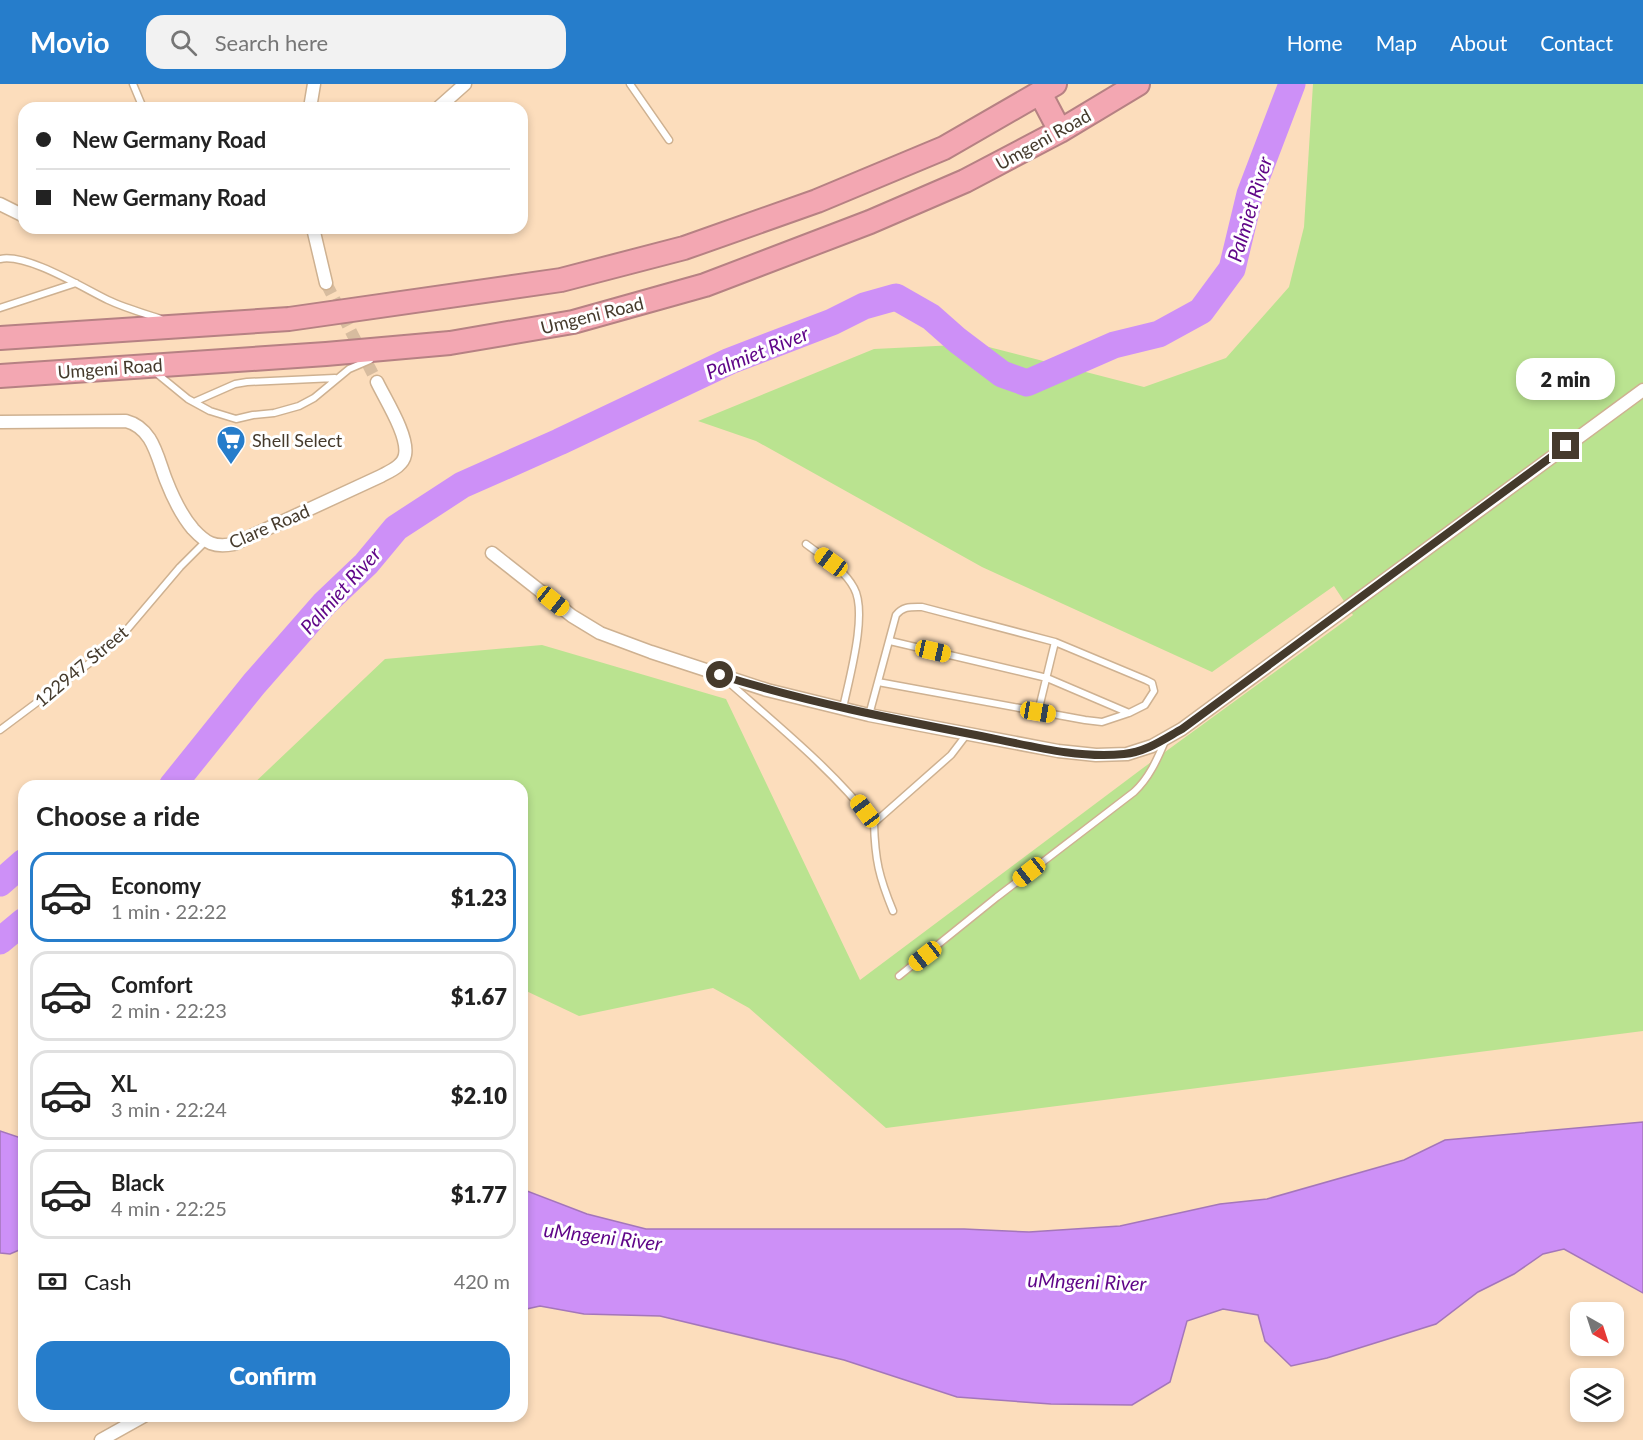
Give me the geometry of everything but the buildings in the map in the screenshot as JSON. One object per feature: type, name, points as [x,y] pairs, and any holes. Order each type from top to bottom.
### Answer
[{"type":"highway","name":"Umgeni Road","points":[[0,376],[450,343],[573,322],[705,285],[870,222],[965,181],[1060,131],[1138,84]]},
{"type":"highway","name":"Umgeni Road","points":[[0,338],[289,319],[561,280],[684,248],[817,201],[944,148],[1047,89]]},
{"type":"highway","points":[[1047,89],[1060,131]]},
{"type":"street","points":[[445,102],[465,84]]},
{"type":"street","points":[[310,102],[311,87]]},
{"type":"street","points":[[0,204],[18,213]]},
{"type":"street","points":[[314,234],[326,283]]},
{"type":"street","name":"Clare Road","points":[[0,422],[126,421],[136,424],[146,433],[153,445],[165,479],[184,518],[206,542],[216,546],[234,544],[396,468],[405,456],[405,446],[402,433],[376,381]]},
{"type":"street","points":[[492,552],[572,616],[600,633],[767,690],[869,715],[1058,751],[1096,755],[1127,754],[1152,746],[1182,729],[1643,390]]},
{"type":"street","points":[[101,1440],[133,1422]]},
{"type":"lane","points":[[133,84],[140,102]]},
{"type":"lane","points":[[630,84],[669,140]]},
{"type":"lane","points":[[1,258],[14,259],[76,283],[109,300],[183,326]]},
{"type":"lane","points":[[0,308],[76,283]]},
{"type":"lane","points":[[148,366],[194,402],[210,411],[236,419],[274,413],[299,406],[314,398],[349,369],[396,348]]},
{"type":"lane","points":[[194,402],[235,384],[336,378]]},
{"type":"lane","name":"122947 Street","points":[[0,730],[108,648],[124,633],[180,567],[206,542]]},
{"type":"lane","points":[[806,544],[845,575],[858,597],[860,615],[843,709]]},
{"type":"lane","points":[[869,715],[896,615],[901,609],[907,607],[922,608],[1055,642],[1152,683],[1154,691],[1145,705],[1102,722],[878,682]]},
{"type":"lane","points":[[890,641],[1047,678],[1129,712]]},
{"type":"lane","points":[[1038,712],[1055,642]]},
{"type":"lane","points":[[720,675],[836,778],[874,823],[876,862],[892,912]]},
{"type":"lane","points":[[874,823],[951,755],[968,733]]},
{"type":"lane","points":[[899,976],[1134,792],[1151,771],[1166,738]]},
{"type":"green space","points":[[1313,84],[1643,84],[1643,1031],[886,1128],[749,1008],[713,988],[579,1016],[528,992],[528,780],[257,780],[385,659],[542,645],[726,699],[860,980],[1143,768],[1353,615],[1334,586],[1212,672],[982,567],[756,441],[698,421],[874,349],[977,344],[1144,387],[1226,358],[1289,287],[1304,227]]},
{"type":"water","name":"uMngeni River","points":[[1643,1122],[1643,1293],[1564,1249],[1543,1254],[1514,1274],[1478,1292],[1436,1324],[1327,1358],[1291,1366],[1265,1341],[1258,1315],[1223,1309],[1187,1321],[1170,1382],[1132,1405],[1051,1404],[957,1397],[844,1360],[660,1316],[584,1314],[540,1306],[528,1309],[528,1191],[587,1214],[646,1229],[964,1229],[1029,1232],[1120,1226],[1220,1204],[1267,1199],[1404,1160],[1445,1140]]},
{"type":"water","points":[[0,1131],[18,1137],[18,1251],[10,1254],[0,1253]]},
{"type":"waterway","name":"Palmiet River","points":[[177,780],[254,684],[325,603],[366,564],[396,528],[462,485],[730,361],[832,322],[864,306],[896,297],[931,317],[1002,374],[1027,383],[1114,345],[1159,334],[1201,311],[1232,269],[1250,194],[1292,84]]},
{"type":"waterway","name":"Palmiet River","points":[[0,883],[18,867]]},
{"type":"waterway","points":[[0,941],[18,926]]},
{"type":"tunnel","points":[[326,283],[377,382]]},
{"type":"place","name":"Shell Select","points":[[231,466]]},
{"type":"route","points":[[720,675],[767,690],[869,715],[1058,751],[1096,755],[1127,754],[1152,746],[1182,729],[1566,446]]}]
